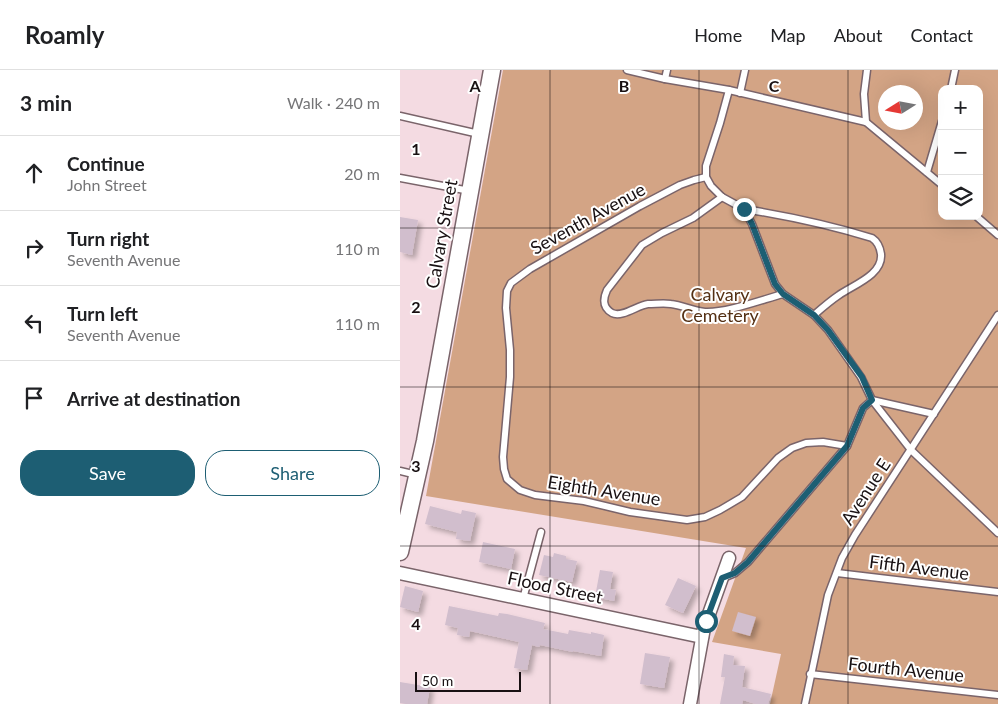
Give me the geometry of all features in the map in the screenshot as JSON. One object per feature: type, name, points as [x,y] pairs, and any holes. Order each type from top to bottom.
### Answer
[{"type":"street","name":"Calvary Street","points":[[400,552],[418,475],[492,70]]},
{"type":"street","points":[[690,704],[704,628],[729,558]]},
{"type":"street","name":"Flood Street","points":[[400,573],[702,637]]},
{"type":"lane","points":[[627,70],[665,79],[740,92],[866,122],[938,181]]},
{"type":"lane","points":[[665,79],[667,70]]},
{"type":"lane","points":[[740,92],[745,70]]},
{"type":"lane","points":[[866,122],[864,94],[867,70]]},
{"type":"lane","points":[[951,85],[955,70]]},
{"type":"lane","points":[[730,90],[706,166],[706,177],[711,186],[722,197],[744,209],[780,214],[831,226],[872,238],[877,242],[881,257],[880,264],[874,273],[838,296],[814,315]]},
{"type":"lane","points":[[400,116],[480,134]]},
{"type":"lane","points":[[928,172],[940,130]]},
{"type":"lane","name":"Seventh Avenue","points":[[506,308],[507,291],[511,283],[530,269],[680,185],[706,177]]},
{"type":"lane","points":[[400,178],[470,191]]},
{"type":"lane","points":[[722,197],[693,218],[642,245],[607,290],[603,298],[605,305],[611,312],[617,314],[645,304],[671,303],[702,312],[714,312],[783,294]]},
{"type":"lane","points":[[744,209],[752,224],[775,284],[783,294],[814,315],[828,330],[862,377],[872,400],[911,450],[998,533]]},
{"type":"lane","points":[[981,220],[998,235]]},
{"type":"lane","name":"Eighth Avenue","points":[[506,308],[510,368],[503,457],[507,479],[520,490],[535,495],[584,501],[630,512],[687,520],[705,517],[742,497],[778,458],[792,448],[806,443],[823,442],[847,446]]},
{"type":"lane","name":"Avenue E","points":[[805,704],[828,595],[842,558],[998,315]]},
{"type":"lane","points":[[722,578],[735,573],[748,562],[847,446],[863,408],[872,400]]},
{"type":"lane","points":[[872,400],[934,414]]},
{"type":"lane","points":[[400,472],[418,475]]},
{"type":"lane","points":[[523,599],[541,532]]},
{"type":"lane","name":"Fifth Avenue","points":[[836,573],[998,592]]},
{"type":"lane","name":"Fourth Avenue","points":[[810,674],[998,696]]},
{"type":"green space","name":"Calvary Cemetery","points":[[503,70],[998,70],[998,704],[770,704],[781,654],[712,642],[746,548],[426,496]]},
{"type":"building","points":[[400,217],[418,220],[412,255],[400,252]]},
{"type":"building","points":[[430,506],[461,514],[462,510],[476,513],[470,541],[456,539],[457,532],[425,524]]},
{"type":"building","points":[[483,542],[515,549],[511,569],[479,562]]},
{"type":"building","points":[[554,553],[566,556],[566,559],[577,561],[572,582],[539,575],[544,555],[553,557]]},
{"type":"building","points":[[600,570],[613,572],[610,589],[616,590],[614,601],[595,597]]},
{"type":"building","points":[[678,578],[696,586],[683,613],[665,605]]},
{"type":"building","points":[[405,586],[423,591],[418,612],[400,607]]},
{"type":"building","points":[[449,606],[498,616],[499,613],[507,614],[545,623],[543,629],[568,634],[569,630],[604,635],[601,656],[532,645],[527,670],[514,668],[519,642],[470,631],[469,637],[457,635],[458,628],[445,625]]},
{"type":"building","points":[[738,612],[756,617],[750,636],[732,631]]},
{"type":"building","points":[[645,653],[670,657],[664,688],[640,684]]},
{"type":"building","points":[[724,654],[734,656],[733,665],[745,666],[742,687],[771,694],[768,704],[756,704],[743,700],[742,704],[720,704],[725,677],[721,677]]},
{"type":"building","points":[[400,682],[430,687],[427,704],[400,703]]},
{"type":"route","points":[[706,621],[722,578],[735,573],[748,562],[847,446],[863,408],[872,400],[862,377],[828,330],[814,315],[783,294],[775,284],[752,224],[744,209]]}]
